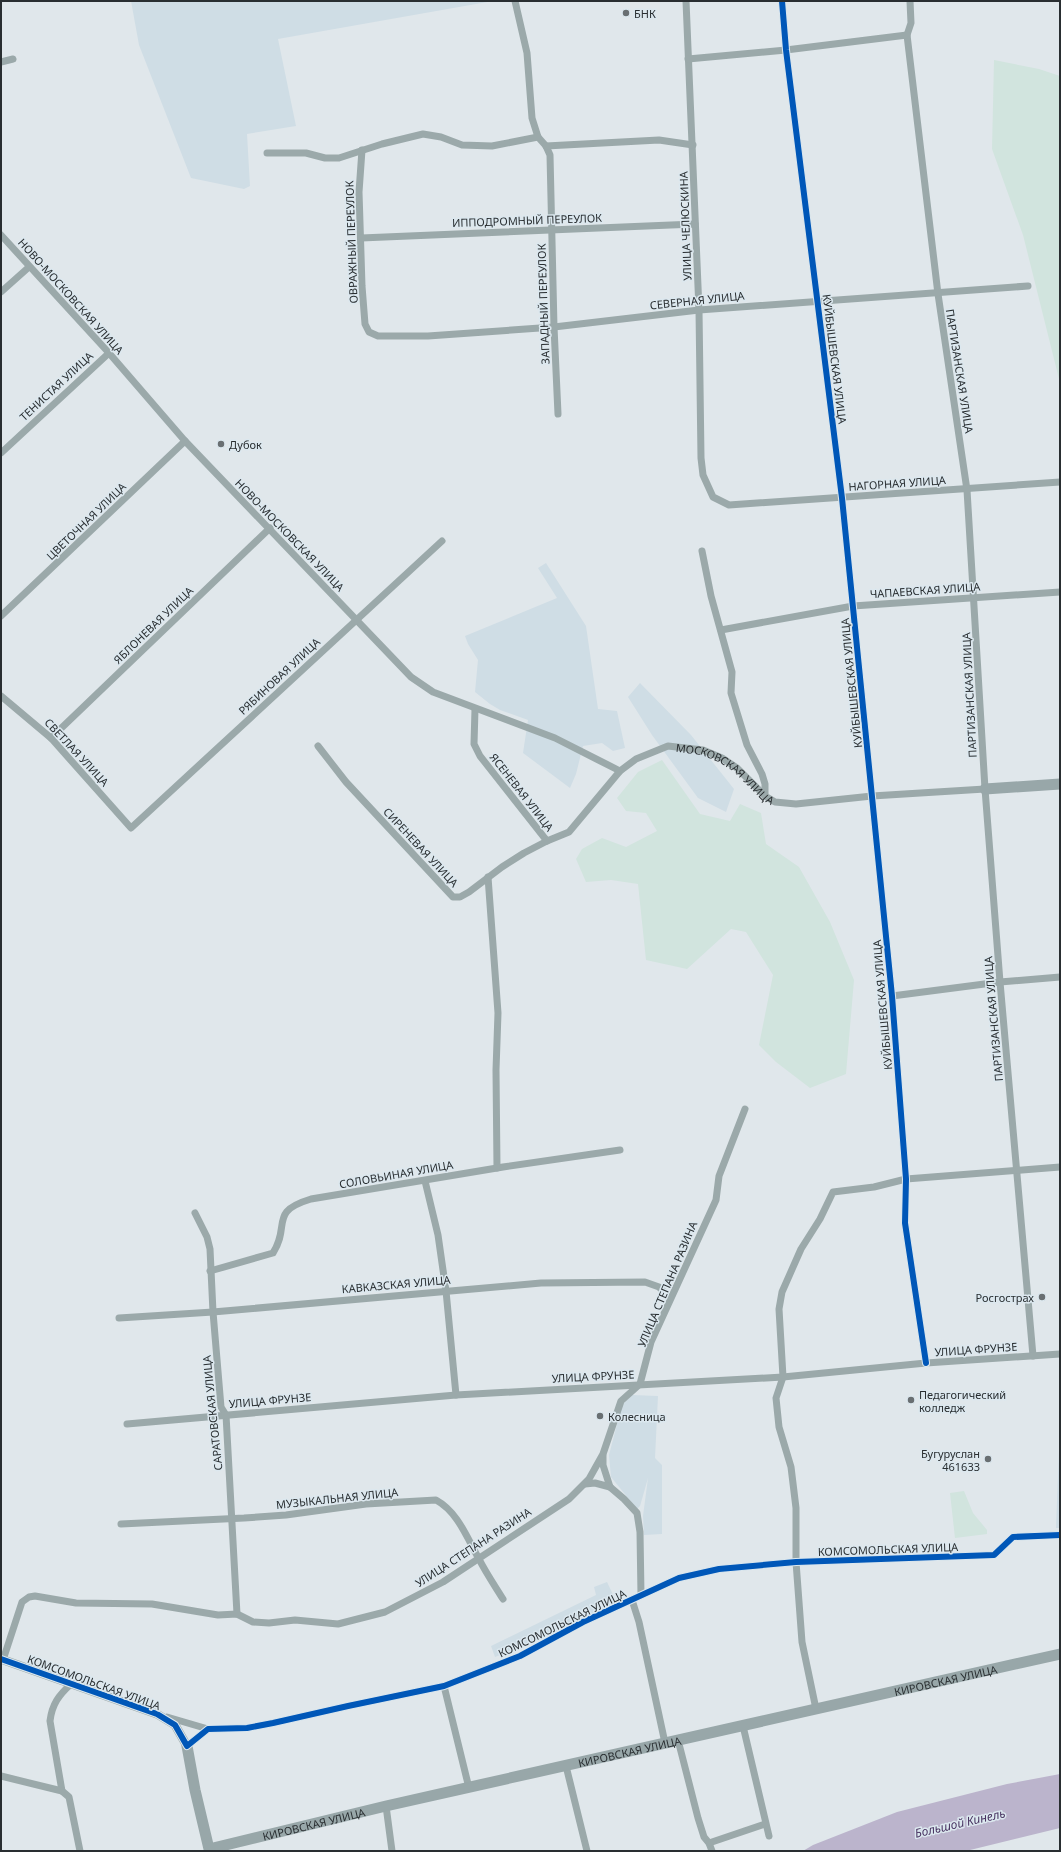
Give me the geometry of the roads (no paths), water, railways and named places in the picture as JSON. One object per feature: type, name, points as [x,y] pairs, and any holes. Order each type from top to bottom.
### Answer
[{"type":"main road","name":"МОСКОВСКАЯ УЛИЦА","points":[[985,789],[1060,784]]},
{"type":"main road","name":"КИРОВСКАЯ УЛИЦА","points":[[206,1850],[386,1806],[1060,1654]]},
{"type":"main road","points":[[187,1746],[206,1850]]},
{"type":"street","points":[[515,1],[527,53],[532,118],[538,138],[546,146],[659,140],[693,146]]},
{"type":"street","name":"УЛИЦА ЧЕЛЮСКИНА","points":[[686,1],[699,310],[701,458],[703,474],[713,497]]},
{"type":"street","name":"КУЙБЫШЕВСКАЯ УЛИЦА","points":[[782,1],[786,50],[842,498],[892,996],[906,1179],[905,1223],[926,1363]]},
{"type":"street","name":"ПАРТИЗАНСКАЯ УЛИЦА","points":[[910,1],[911,23],[907,35],[938,294],[967,490],[975,598],[985,789],[1000,982],[1033,1356]]},
{"type":"street","points":[[688,60],[907,35]]},
{"type":"street","points":[[1,62],[13,60]]},
{"type":"street","points":[[267,153],[306,153],[325,158],[339,158],[362,150],[423,134],[440,136],[462,145],[492,146],[538,138]]},
{"type":"street","name":"ЗАПАДНЫЙ ПЕРЕУЛОК","points":[[546,146],[550,155],[551,230],[558,414]]},
{"type":"street","name":"ОВРАЖНЫЙ ПЕРЕУЛОК","points":[[362,150],[359,192],[362,286],[365,324],[369,332]]},
{"type":"street","name":"ИППОДРОМНЫЙ ПЕРЕУЛОК","points":[[361,238],[695,224]]},
{"type":"street","name":"НОВО-МОСКОВСКАЯ УЛИЦА","points":[[1,235],[109,353],[185,441],[270,528],[411,677],[433,692],[475,709],[527,726],[555,738],[620,771]]},
{"type":"street","points":[[1,292],[29,267]]},
{"type":"street","name":"СЕВЕРНАЯ УЛИЦА","points":[[369,332],[378,336],[428,336],[554,327],[699,310],[938,294],[1028,286]]},
{"type":"street","name":"ТЕНИСТАЯ УЛИЦА","points":[[1,452],[109,353]]},
{"type":"street","name":"ЦВЕТОЧНАЯ УЛИЦА","points":[[1,616],[185,441]]},
{"type":"street","name":"НАГОРНАЯ УЛИЦА","points":[[713,497],[729,505],[967,490],[1060,482]]},
{"type":"street","name":"ЯБЛОНЕВАЯ УЛИЦА","points":[[51,738],[270,528]]},
{"type":"street","name":"РЯБИНОВАЯ УЛИЦА","points":[[131,828],[442,541]]},
{"type":"street","points":[[702,551],[711,596],[732,672],[731,693],[747,745],[762,774],[765,784],[765,796]]},
{"type":"street","name":"ЧАПАЕВСКАЯ УЛИЦА","points":[[721,630],[853,606],[1060,592]]},
{"type":"street","name":"СВЕТЛАЯ УЛИЦА","points":[[1,696],[51,738],[131,828]]},
{"type":"street","name":"ЯСЕНЕВАЯ УЛИЦА","points":[[475,709],[474,744],[480,756],[547,841]]},
{"type":"street","name":"СИРЕНЕВАЯ УЛИЦА","points":[[318,746],[346,782],[453,897],[460,897],[502,867],[547,841],[569,832]]},
{"type":"street","name":"МОСКОВСКАЯ УЛИЦА","points":[[569,832],[620,771],[636,759],[668,746],[703,750],[722,758],[736,768],[765,796],[775,802],[796,804],[872,796],[985,789]]},
{"type":"street","points":[[488,877],[498,1013],[496,1070],[497,1168]]},
{"type":"street","points":[[892,996],[1000,982],[1060,977]]},
{"type":"street","name":"УЛИЦА СТЕПАНА РАЗИНА","points":[[2,1659],[22,1602],[29,1597],[35,1596],[76,1604],[152,1604],[218,1615],[237,1614],[253,1622],[269,1623],[295,1620],[338,1624],[357,1620],[385,1612],[406,1603],[443,1582],[568,1499],[585,1484],[603,1454],[621,1401],[640,1384],[651,1342],[716,1200],[719,1176],[745,1109]]},
{"type":"street","name":"СОЛОВЬИНАЯ УЛИЦА","points":[[210,1271],[273,1252],[279,1242],[282,1219],[288,1209],[311,1199],[497,1168],[620,1150]]},
{"type":"street","points":[[816,1709],[802,1642],[796,1562],[796,1508],[791,1467],[779,1428],[776,1398],[784,1377],[779,1309],[782,1292],[801,1249],[820,1219],[833,1192],[874,1187],[906,1179],[1060,1167]]},
{"type":"street","points":[[425,1181],[438,1235],[446,1291],[456,1395]]},
{"type":"street","name":"САРАТОВСКАЯ УЛИЦА","points":[[194,1213],[207,1237],[210,1249],[210,1271],[221,1407],[226,1415],[237,1614]]},
{"type":"street","name":"КАВКАЗСКАЯ УЛИЦА","points":[[118,1318],[213,1312],[541,1283],[645,1282],[659,1287],[670,1298]]},
{"type":"street","name":"УЛИЦА ФРУНЗЕ","points":[[128,1424],[456,1395],[784,1377],[926,1363],[1060,1354]]},
{"type":"street","points":[[603,1454],[603,1465],[610,1487]]},
{"type":"street","points":[[585,1484],[595,1482],[610,1487],[637,1513],[640,1532],[641,1595]]},
{"type":"street","name":"МУЗЫКАЛЬНАЯ УЛИЦА","points":[[121,1524],[286,1515],[366,1504],[436,1500],[446,1506],[466,1533],[478,1558],[502,1599]]},
{"type":"street","name":"КОМСОМОЛЬСКАЯ УЛИЦА","points":[[208,1730],[254,1727],[444,1686],[520,1656],[583,1622],[685,1576],[718,1569],[796,1562],[994,1556],[1013,1537],[1060,1535]]},
{"type":"street","points":[[632,1600],[639,1622],[666,1743]]},
{"type":"street","name":"КОМСОМОЛЬСКАЯ УЛИЦА","points":[[2,1659],[157,1714],[174,1725],[187,1746]]},
{"type":"street","points":[[62,1791],[50,1721],[51,1710],[58,1696],[71,1684]]},
{"type":"street","points":[[444,1686],[469,1788]]},
{"type":"street","points":[[157,1714],[208,1730]]},
{"type":"street","points":[[743,1726],[769,1836]]},
{"type":"street","points":[[187,1746],[208,1730]]},
{"type":"street","points":[[678,1740],[704,1838],[709,1843],[712,1851]]},
{"type":"street","points":[[566,1766],[587,1851]]},
{"type":"street","points":[[1,1776],[62,1791],[69,1797],[80,1851]]},
{"type":"street","points":[[386,1806],[392,1851]]},
{"type":"street","points":[[709,1843],[766,1824]]},
{"type":"water","name":"Большой Кинель","points":[[1060,1774],[1060,1828],[966,1851],[803,1851],[813,1845],[897,1812],[1007,1784]]},
{"type":"place","name":"БНК","points":[[626,13]]},
{"type":"place","name":"Дубок","points":[[221,444]]},
{"type":"place","name":"Росгострах","points":[[1042,1297]]},
{"type":"place","name":"Педагогический колледж","points":[[911,1400]]},
{"type":"place","name":"Колесница","points":[[600,1416]]},
{"type":"place","name":"Бугуруслан 461633","points":[[988,1459]]}]
